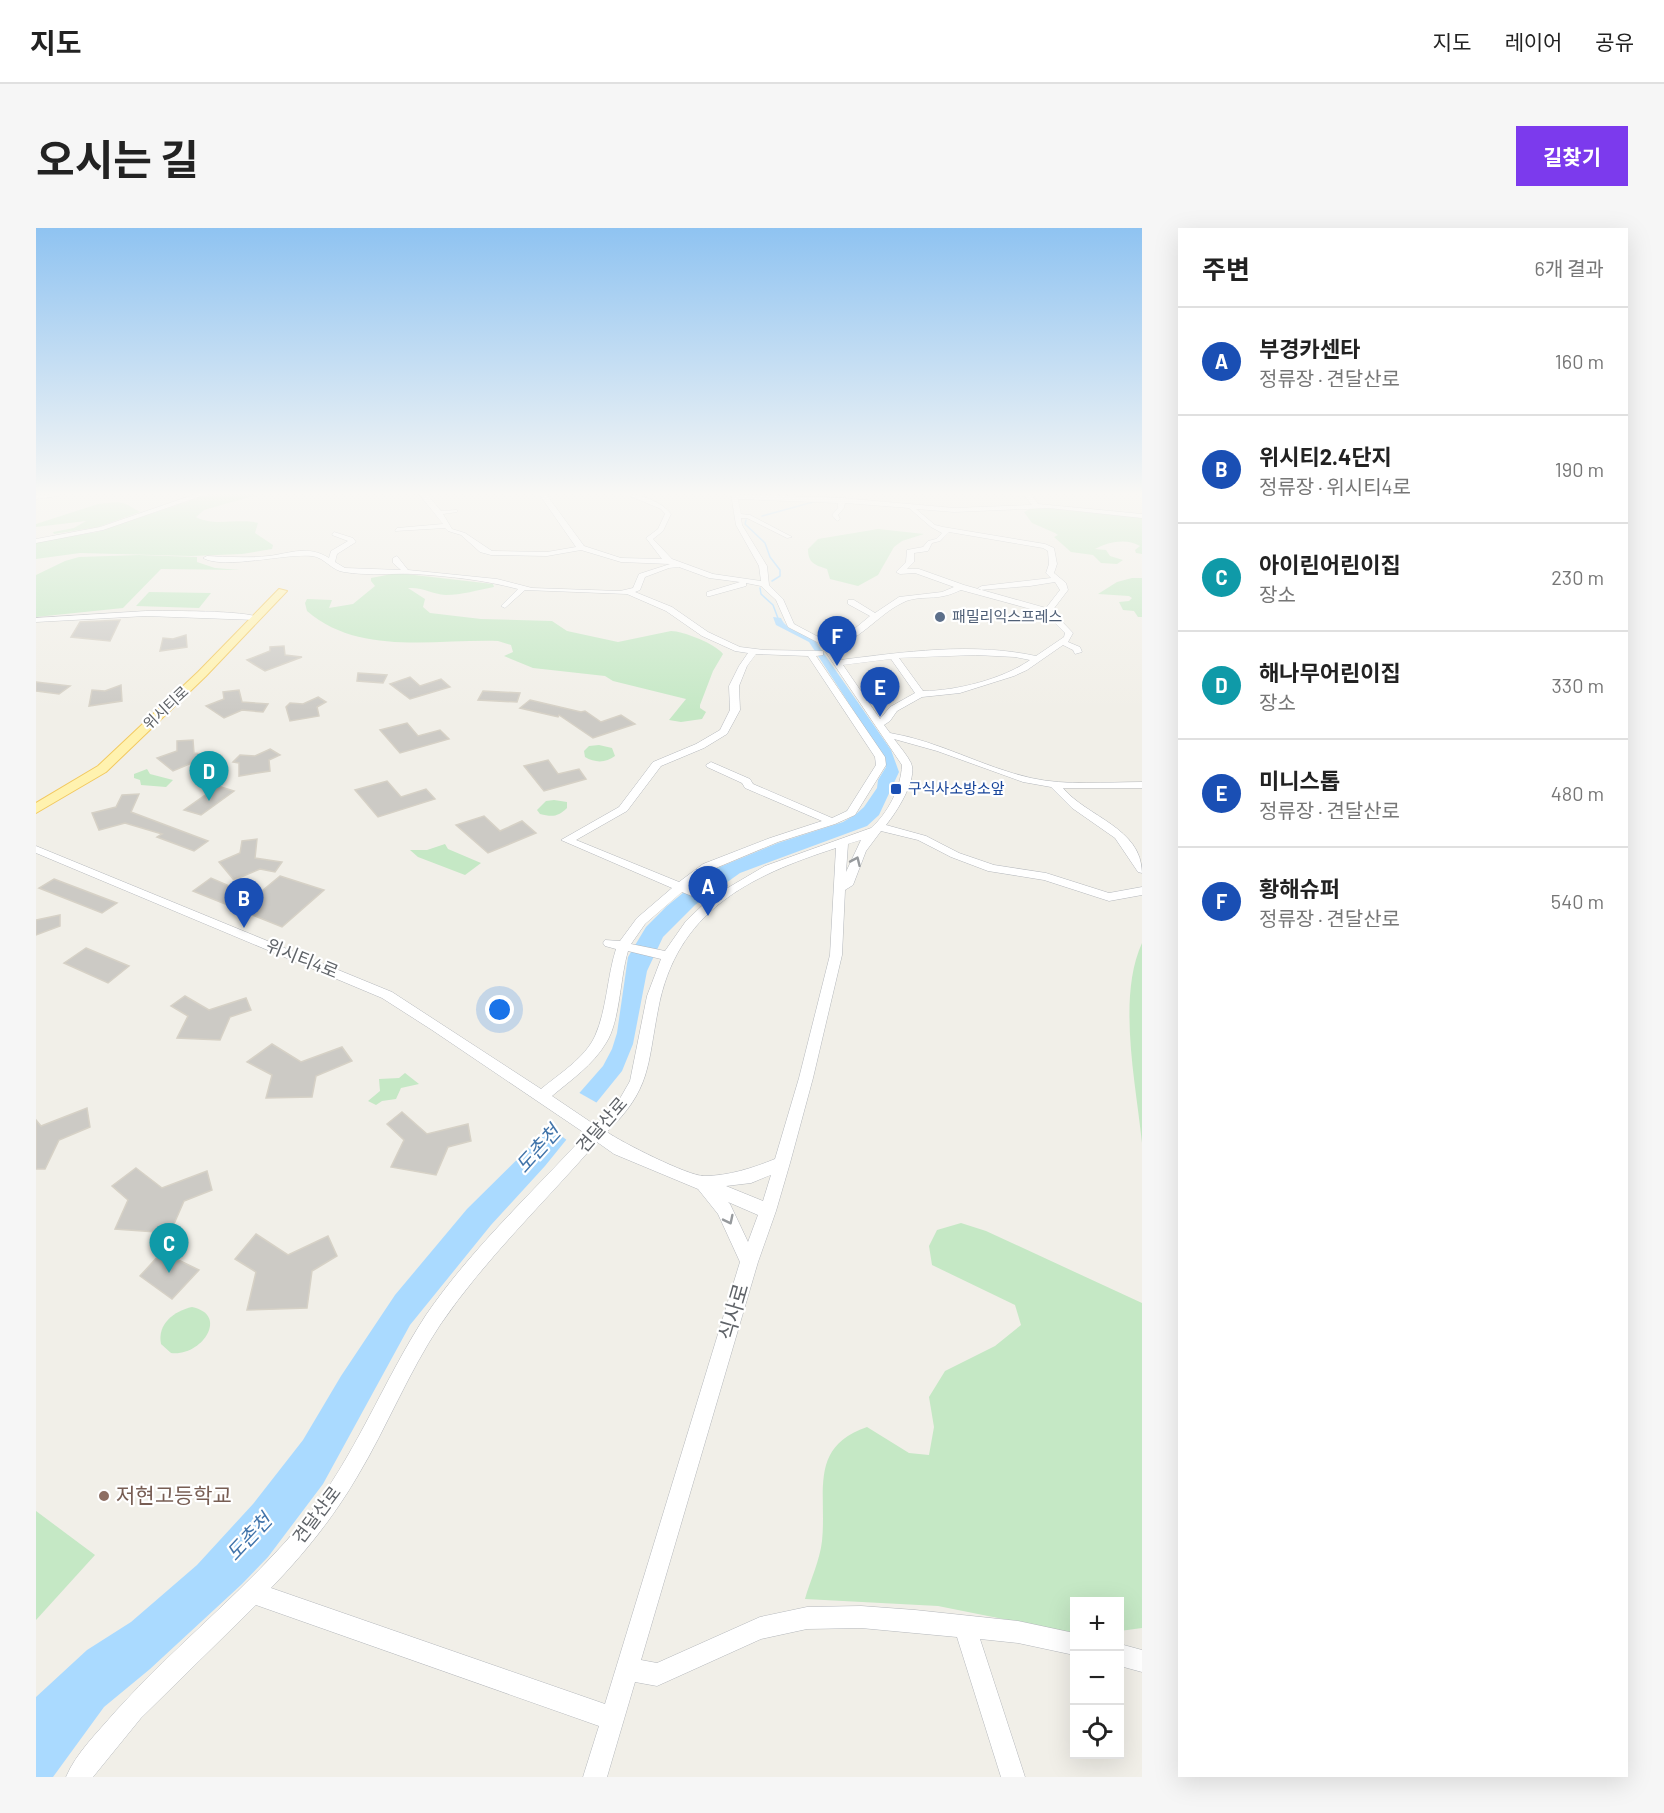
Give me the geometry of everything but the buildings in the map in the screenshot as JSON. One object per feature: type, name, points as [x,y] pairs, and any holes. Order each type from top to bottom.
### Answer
[{"type":"main road","name":"위시티로","points":[[36,809],[102,769],[202,674],[282,591]]},
{"type":"street","points":[[337,566],[351,571],[404,571],[497,581],[523,588],[630,593],[678,613],[705,634],[727,646],[753,652],[813,653],[827,650],[850,637],[874,616],[902,598],[943,594],[961,586]]},
{"type":"street","points":[[402,566],[405,568],[404,571]]},
{"type":"street","points":[[630,593],[636,590],[642,576],[667,566]]},
{"type":"street","points":[[682,566],[698,573],[745,583],[765,584]]},
{"type":"street","points":[[764,566],[765,584],[779,599],[791,625],[812,635],[827,650],[880,723],[904,759],[908,770],[886,821],[860,851],[847,885],[840,891]]},
{"type":"street","points":[[880,723],[887,719],[893,709],[920,694],[960,690],[1011,674],[1038,659],[1068,638],[1070,633],[1048,611],[916,571],[900,572],[906,566]]},
{"type":"street","points":[[1048,611],[1064,590],[1050,573],[1052,566]]},
{"type":"street","points":[[974,590],[1056,579]]},
{"type":"street","points":[[718,587],[736,581]]},
{"type":"street","points":[[710,594],[745,583]]},
{"type":"street","points":[[504,606],[523,588]]},
{"type":"street","points":[[851,602],[874,616]]},
{"type":"street","points":[[36,620],[146,611],[199,612],[256,618]]},
{"type":"street","points":[[968,640],[976,652]]},
{"type":"street","points":[[1062,642],[1077,649],[1078,652]]},
{"type":"street","points":[[712,900],[603,857],[567,840],[623,809],[657,764],[700,746],[724,732],[735,710],[734,686],[743,666],[753,652]]},
{"type":"street","points":[[837,663],[914,653],[976,652],[1015,654],[1038,659]]},
{"type":"street","points":[[546,1099],[584,1061],[601,1040],[609,1014],[615,973],[626,946],[641,921],[707,867],[774,840],[836,821],[851,813],[863,796],[881,765],[880,757],[813,653]]},
{"type":"street","points":[[892,656],[920,694]]},
{"type":"street","points":[[887,735],[924,741],[1026,779],[1055,785],[1142,785]]},
{"type":"street","points":[[711,765],[746,781],[749,786],[836,821],[852,838]]},
{"type":"street","points":[[1055,785],[1066,800],[1115,832],[1129,847],[1131,856],[1142,869]]},
{"type":"street","points":[[877,829],[922,838],[955,855],[992,868],[1046,877],[1109,897],[1142,891]]},
{"type":"street","name":"견달산로","points":[[78,1777],[115,1729],[150,1691],[281,1562],[315,1522],[344,1479],[423,1335],[454,1292],[591,1129],[624,1104],[643,1062],[654,998],[665,955],[676,940],[712,900],[766,869],[877,829]]},
{"type":"street","name":"식사로","points":[[595,1777],[749,1262],[768,1211],[806,1078],[836,955],[840,891],[852,838]]},
{"type":"street","name":"위시티4로","points":[[36,849],[387,995],[591,1129]]},
{"type":"street","points":[[609,943],[665,955]]},
{"type":"street","points":[[591,1129],[619,1149],[768,1211]]},
{"type":"street","points":[[701,1183],[751,1176],[782,1163]]},
{"type":"street","points":[[701,1183],[724,1209],[749,1262]]},
{"type":"street","points":[[250,1592],[613,1719]]},
{"type":"street","points":[[628,1669],[657,1675],[760,1628],[807,1618],[861,1617],[965,1626],[1018,1632],[1070,1643]]},
{"type":"street","points":[[965,1626],[1013,1777]]},
{"type":"street","points":[[1124,1656],[1142,1661]]},
{"type":"green space","points":[[54,566],[210,566],[240,570],[161,569],[123,608],[36,617],[36,575]]},
{"type":"green space","points":[[820,566],[883,566],[878,575],[858,586],[830,579],[827,569]]},
{"type":"green space","points":[[397,573],[493,584],[494,587],[452,595],[408,588],[425,599],[423,607],[430,613],[481,619],[552,621],[567,631],[618,642],[671,631],[699,639],[714,646],[723,654],[713,671],[700,705],[700,708],[706,712],[702,719],[681,722],[669,720],[686,699],[613,681],[605,676],[533,668],[504,656],[513,652],[511,645],[498,641],[398,642],[374,640],[328,625],[307,611],[305,603],[307,599],[332,600],[329,608],[353,604],[375,586],[371,578]]},
{"type":"green space","points":[[1142,578],[1142,617],[1138,617],[1134,611],[1123,610],[1119,602],[1129,601],[1132,598],[1129,596],[1098,594],[1117,582]]},
{"type":"green space","points":[[149,592],[211,593],[199,608],[136,606]]},
{"type":"green space","points":[[599,745],[612,748],[615,756],[600,761],[585,757],[584,751],[589,746]]},
{"type":"green space","points":[[147,769],[150,774],[173,780],[166,787],[141,785],[140,780],[134,778],[134,774]]},
{"type":"green space","points":[[546,801],[567,802],[567,808],[555,816],[540,814],[537,810]]},
{"type":"green space","points":[[445,844],[448,849],[481,863],[465,875],[418,857],[410,850],[427,850]]},
{"type":"green space","points":[[1142,943],[1142,1143],[1129,1015],[1135,965]]},
{"type":"green space","points":[[405,1073],[419,1084],[401,1088],[396,1099],[382,1101],[376,1105],[368,1101],[380,1091],[379,1079],[399,1078]]},
{"type":"green space","points":[[961,1223],[986,1231],[1142,1303],[1142,1628],[1124,1630],[1124,1597],[1070,1597],[1070,1632],[938,1606],[805,1599],[821,1548],[824,1474],[828,1459],[836,1446],[848,1436],[867,1427],[909,1453],[929,1455],[934,1427],[929,1397],[945,1371],[995,1346],[1021,1325],[1015,1305],[932,1265],[929,1246],[937,1230]]},
{"type":"green space","points":[[192,1307],[203,1311],[209,1318],[210,1326],[207,1334],[192,1349],[171,1353],[161,1344],[160,1337],[164,1325],[173,1315]]},
{"type":"green space","points":[[36,1511],[95,1555],[36,1620]]},
{"type":"water","points":[[773,617],[781,618],[787,626],[816,642],[891,750],[899,772],[879,815],[867,826],[740,873],[695,905],[663,937],[647,971],[633,1044],[622,1071],[545,1166],[491,1225],[410,1325],[323,1484],[268,1557],[242,1584],[150,1669],[104,1707],[53,1777],[36,1777],[36,1697],[87,1650],[131,1622],[197,1565],[253,1504],[303,1440],[341,1376],[395,1295],[467,1209],[546,1131],[603,1066],[617,1033],[628,957],[646,927],[667,906],[710,871],[778,843],[843,822],[864,807],[877,788],[878,780],[886,767],[883,756],[809,642],[776,625]]},
{"type":"pier","points":[[576,1091],[599,1104],[568,1141],[547,1125]]},
{"type":"waterway","name":"도촌천","points":[[772,581],[780,576],[777,566]]},
{"type":"waterway","name":"도촌천","points":[[760,588],[761,594],[773,605],[779,621]]},
{"type":"place","name":"패밀리익스프레스","points":[[940,617]]},
{"type":"place","name":"황해슈퍼","points":[[837,666]]},
{"type":"place","name":"미니스톱","points":[[880,717]]},
{"type":"place","name":"구식사소방소앞","points":[[896,789]]},
{"type":"place","name":"해나무어린이집","points":[[209,801]]},
{"type":"place","name":"부경카센타","points":[[708,916]]},
{"type":"place","name":"위시티2.4단지","points":[[244,928]]},
{"type":"place","name":"아이린어린이집","points":[[169,1273]]},
{"type":"place","name":"저현고등학교","points":[[104,1496]]}]
